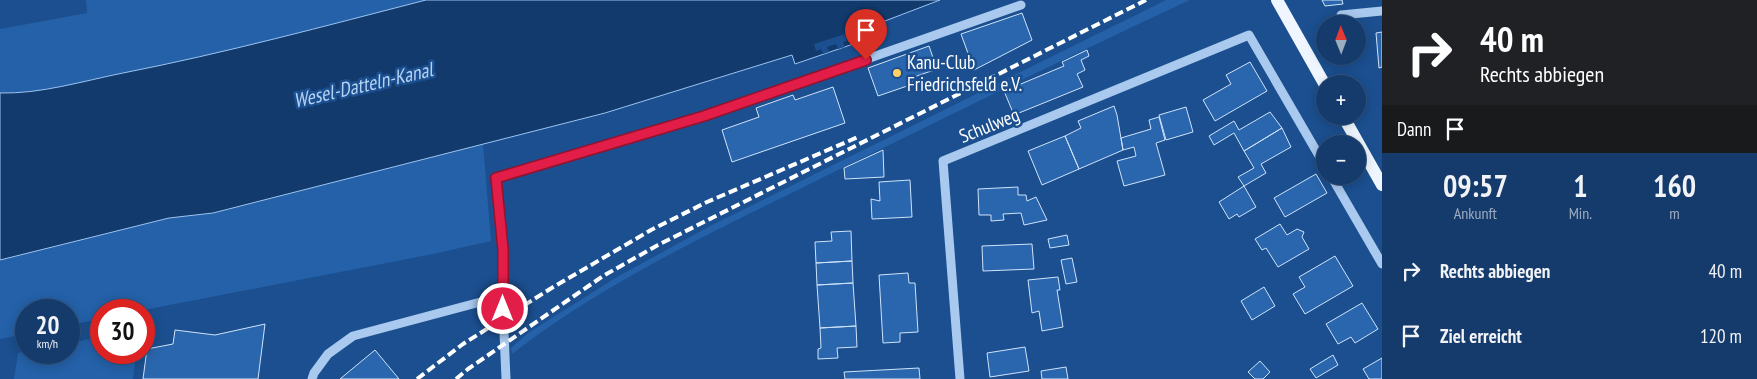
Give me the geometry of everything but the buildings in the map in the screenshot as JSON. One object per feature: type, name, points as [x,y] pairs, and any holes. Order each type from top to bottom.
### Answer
[{"type":"main road","points":[[1278,0],[1320,75]]},
{"type":"main road","points":[[1348,125],[1382,185]]},
{"type":"street","points":[[506,379],[503,249],[496,178],[704,116],[1021,6]]},
{"type":"street","points":[[1341,15],[1382,11]]},
{"type":"street","name":"Schulweg","points":[[960,379],[944,161],[1249,35],[1316,150]]},
{"type":"street","points":[[1336,185],[1382,264]]},
{"type":"street","points":[[312,379],[314,373],[328,354],[353,336],[503,296]]},
{"type":"shaded area","points":[[86,0],[426,0],[199,57],[46,89],[0,93],[0,29],[87,13]]},
{"type":"shaded area","points":[[1166,0],[1190,0],[1003,89],[699,239],[583,304],[512,354],[511,348],[528,333],[617,277],[710,226]]},
{"type":"shaded area","points":[[483,144],[491,241],[155,308],[155,299],[90,299],[90,321],[80,323],[80,299],[15,299],[15,336],[0,339],[0,260],[169,218],[213,213]]},
{"type":"shaded area","points":[[90,339],[90,364],[135,364],[133,379],[14,379],[16,364],[80,364],[80,341]]},
{"type":"water","name":"Wesel-Datteln-Kanal","points":[[426,0],[940,0],[856,32],[859,42],[795,64],[792,55],[605,113],[213,213],[169,218],[0,260],[0,93],[46,89],[199,57]]},
{"type":"pier","points":[[845,34],[847,41],[843,42],[845,47],[838,49],[836,44],[827,47],[829,52],[823,54],[821,49],[816,51],[814,44]]},
{"type":"railway","points":[[456,379],[603,276],[658,245],[1146,0]]},
{"type":"railway","points":[[417,379],[463,344],[550,289],[651,230],[707,202],[858,137]]},
{"type":"place","name":"Kanu-Club Friedrichsfeld e.V.","points":[[897,73]]},
{"type":"route","points":[[503,309],[503,249],[496,178],[704,116],[866,60]]}]
